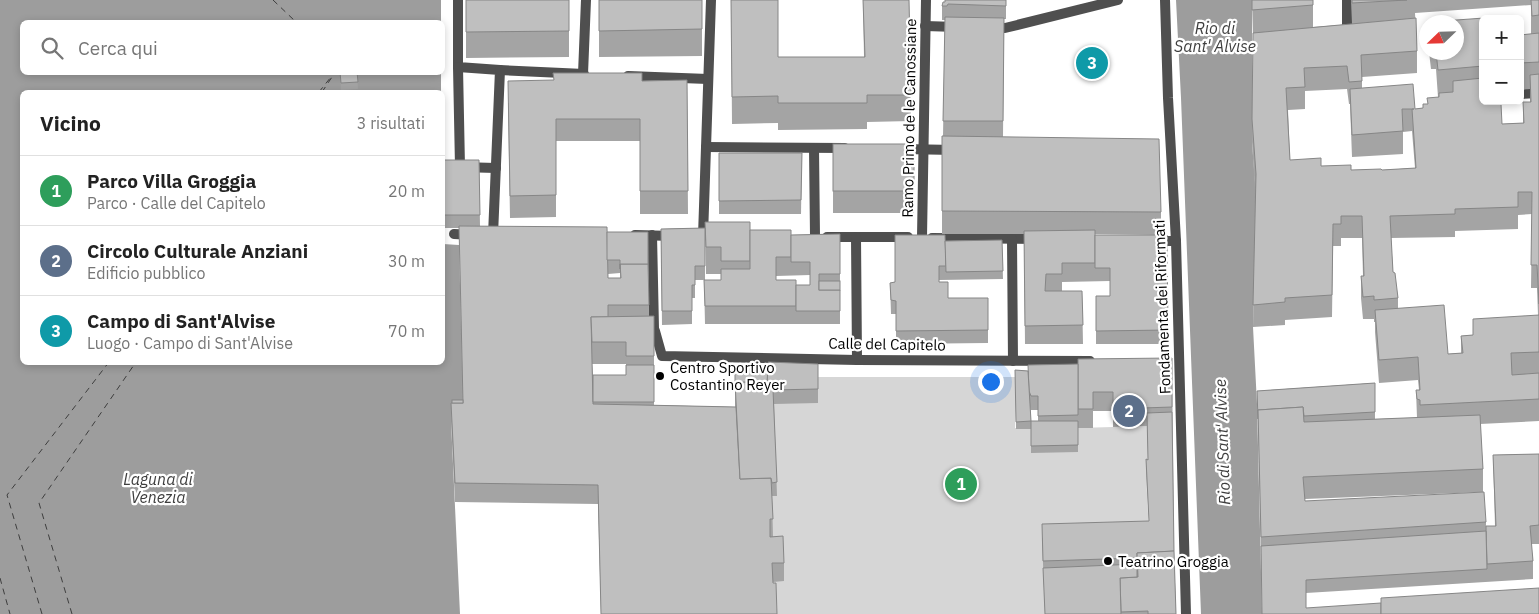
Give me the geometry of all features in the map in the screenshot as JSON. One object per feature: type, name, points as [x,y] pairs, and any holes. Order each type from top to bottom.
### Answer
[{"type":"street","points":[[458,0],[460,167],[496,168]]},
{"type":"street","points":[[458,67],[588,74],[586,0]]},
{"type":"street","points":[[622,235],[699,236],[706,147],[711,0]]},
{"type":"street","name":"Ramo Primo de le Canossiane","points":[[922,237],[926,0]]},
{"type":"street","points":[[985,27],[1005,28],[1118,0]]},
{"type":"street","name":"Fondamenta dei Riformati","points":[[1165,0],[1176,241],[1174,362],[1186,614]]},
{"type":"street","points":[[1347,0],[1347,38]]},
{"type":"street","points":[[925,26],[965,27]]},
{"type":"street","points":[[454,234],[498,235],[496,168],[500,70]]},
{"type":"street","points":[[622,75],[708,79]]},
{"type":"street","points":[[1524,94],[1539,93]]},
{"type":"street","points":[[706,147],[854,148]]},
{"type":"street","points":[[814,148],[810,236],[1051,239]]},
{"type":"street","points":[[893,149],[969,150]]},
{"type":"street","points":[[630,331],[655,331],[652,235]]},
{"type":"street","points":[[856,237],[857,360]]},
{"type":"street","points":[[1012,239],[1013,361]]},
{"type":"street","points":[[1147,241],[1176,241]]},
{"type":"street","name":"Calle del Capitelo","points":[[655,331],[662,356],[857,360],[1101,361]]},
{"type":"shaded area","points":[[818,377],[1015,377],[1015,428],[1031,429],[1031,453],[1078,428],[1147,426],[1148,473],[1146,473],[1149,534],[1045,614],[776,614],[772,582],[771,496],[776,496],[773,404]]},
{"type":"water","name":"Laguna di Venezia","points":[[0,0],[441,0],[441,20],[20,20],[20,75],[441,75],[441,90],[20,90],[20,365],[445,365],[445,244],[459,245],[463,407],[452,407],[451,421],[460,614],[0,614]]},
{"type":"water","name":"Rio di Sant' Alvise","points":[[1176,0],[1252,0],[1252,142],[1256,196],[1253,327],[1257,404],[1262,614],[1201,614]]},
{"type":"building","points":[[466,0],[569,0],[569,31],[466,32]]},
{"type":"building","points":[[599,0],[702,0],[702,29],[599,31]]},
{"type":"building","points":[[731,0],[778,0],[778,57],[865,57],[863,0],[909,0],[911,95],[867,95],[867,103],[778,103],[778,96],[732,97]]},
{"type":"building","points":[[945,0],[1006,0],[1006,6],[948,4],[947,6],[942,6]]},
{"type":"building","points":[[1252,0],[1313,0],[1313,5],[1252,10]]},
{"type":"building","points":[[1352,0],[1407,0],[1352,3]]},
{"type":"building","points":[[1531,0],[1539,0],[1539,15],[1532,16]]},
{"type":"building","points":[[945,17],[1004,18],[1003,121],[943,121]]},
{"type":"building","points":[[1416,18],[1417,51],[1361,55],[1362,81],[1349,82],[1347,66],[1304,68],[1305,87],[1286,88],[1290,160],[1321,158],[1321,166],[1351,165],[1351,170],[1416,168],[1412,109],[1402,109],[1403,131],[1352,135],[1350,89],[1413,84],[1415,109],[1423,108],[1423,104],[1428,104],[1427,98],[1439,97],[1439,93],[1453,92],[1453,81],[1479,78],[1479,105],[1501,105],[1502,124],[1524,123],[1524,102],[1531,102],[1530,75],[1539,74],[1539,304],[1537,265],[1531,265],[1532,192],[1518,192],[1518,207],[1455,209],[1455,214],[1390,216],[1393,272],[1395,273],[1398,298],[1374,300],[1374,296],[1363,297],[1361,276],[1364,276],[1362,216],[1341,216],[1341,224],[1333,224],[1332,295],[1285,298],[1285,302],[1253,305],[1256,174],[1252,119],[1253,33]]},
{"type":"building","points":[[1479,18],[1479,66],[1438,70],[1437,60],[1464,60],[1464,19]]},
{"type":"building","points":[[1539,33],[1539,62],[1524,63],[1524,35]]},
{"type":"building","points":[[553,73],[642,73],[642,81],[687,80],[688,191],[640,191],[640,119],[556,119],[556,195],[510,196],[508,81],[554,80]]},
{"type":"building","points":[[340,75],[357,75],[358,82],[341,83]]},
{"type":"building","points":[[942,136],[1159,139],[1161,212],[942,211]]},
{"type":"building","points":[[833,144],[914,144],[914,191],[833,191]]},
{"type":"building","points":[[719,153],[802,153],[801,200],[719,201]]},
{"type":"building","points":[[445,160],[479,160],[480,215],[445,215]]},
{"type":"building","points":[[705,222],[750,222],[750,261],[721,261],[721,247],[706,247]]},
{"type":"building","points":[[459,226],[607,227],[608,278],[621,278],[620,264],[648,264],[649,305],[608,305],[608,317],[591,317],[593,404],[736,407],[740,479],[771,478],[773,519],[770,519],[770,537],[783,536],[784,563],[772,563],[773,583],[776,583],[777,614],[601,614],[598,485],[455,483],[451,403],[463,403]]},
{"type":"building","points":[[705,228],[705,266],[695,266],[695,285],[692,285],[692,311],[662,311],[661,229]]},
{"type":"building","points":[[750,230],[791,230],[791,257],[776,257],[776,280],[796,280],[796,306],[705,306],[704,280],[721,280],[721,269],[750,269]]},
{"type":"building","points":[[1095,230],[1095,263],[1062,263],[1062,274],[1046,274],[1045,291],[1082,291],[1083,325],[1025,326],[1024,231]]},
{"type":"building","points":[[607,232],[648,232],[648,264],[620,264],[620,260],[607,260]]},
{"type":"building","points":[[840,234],[840,274],[819,274],[819,290],[840,290],[840,311],[796,311],[796,285],[810,285],[810,262],[791,262],[791,235]]},
{"type":"building","points":[[895,235],[945,235],[946,266],[939,266],[939,282],[948,282],[948,298],[988,298],[988,330],[896,331],[896,301],[891,300],[890,283],[895,282]]},
{"type":"building","points":[[1095,235],[1167,235],[1168,330],[1096,331],[1096,296],[1110,296],[1110,268],[1095,268]]},
{"type":"building","points":[[1002,240],[1003,271],[946,272],[945,241]]},
{"type":"building","points":[[819,281],[840,281],[840,290],[819,290]]},
{"type":"building","points":[[1444,305],[1448,354],[1463,353],[1461,336],[1473,335],[1473,319],[1539,315],[1539,352],[1511,353],[1512,375],[1539,373],[1539,399],[1420,405],[1416,390],[1420,390],[1418,357],[1379,360],[1375,310]]},
{"type":"building","points":[[654,316],[654,356],[626,356],[626,342],[592,342],[591,317]]},
{"type":"building","points":[[1172,358],[1172,407],[1113,409],[1113,392],[1093,392],[1093,409],[1078,409],[1078,359]]},
{"type":"building","points":[[768,362],[818,364],[818,389],[773,390],[777,482],[772,483],[771,478],[740,479],[735,382],[767,382]]},
{"type":"building","points":[[1078,364],[1078,415],[1038,416],[1038,396],[1031,396],[1029,391],[1028,365]]},
{"type":"building","points":[[626,365],[654,365],[654,402],[593,402],[593,375],[626,375]]},
{"type":"building","points":[[735,368],[768,368],[767,382],[735,382]]},
{"type":"building","points":[[1015,370],[1028,371],[1031,421],[1016,422]]},
{"type":"building","points":[[1375,383],[1375,412],[1304,416],[1303,407],[1258,410],[1258,419],[1257,391]]},
{"type":"building","points":[[452,400],[463,400],[463,403],[452,403]]},
{"type":"building","points":[[1303,407],[1304,422],[1480,415],[1483,469],[1303,477],[1305,501],[1484,492],[1486,522],[1261,537],[1258,410]]},
{"type":"building","points":[[1172,412],[1174,551],[1137,553],[1137,558],[1043,561],[1042,524],[1149,521],[1146,459],[1148,460],[1147,413]]},
{"type":"building","points":[[1031,421],[1078,421],[1078,445],[1031,446]]},
{"type":"building","points":[[1539,454],[1539,525],[1530,526],[1533,561],[1487,564],[1486,526],[1496,526],[1493,455]]},
{"type":"building","points":[[1486,531],[1487,569],[1306,580],[1306,608],[1381,603],[1381,614],[1262,614],[1261,546]]},
{"type":"building","points":[[1174,551],[1176,614],[1148,614],[1148,611],[1121,612],[1120,578],[1138,577],[1137,553]]},
{"type":"building","points":[[1137,564],[1137,577],[1120,578],[1121,614],[1045,614],[1043,568]]},
{"type":"building","points":[[1539,588],[1539,614],[1381,614],[1381,598]]},
{"type":"ferry route","points":[[273,0],[294,20]]},
{"type":"ferry route","points":[[321,90],[333,75]]},
{"type":"ferry route","points":[[323,90],[332,77]]},
{"type":"ferry route","points":[[42,614],[7,495],[107,365]]},
{"type":"ferry route","points":[[72,614],[39,503],[134,365]]},
{"type":"ferry route","points":[[0,578],[10,614]]},
{"type":"place","name":"Campo di Sant'Alvise","points":[[1092,63]]},
{"type":"place","name":"Centro Sportivo Costantino Reyer","points":[[660,376]]},
{"type":"place","name":"Circolo Culturale Anziani","points":[[1129,411]]},
{"type":"place","name":"Parco Villa Groggia","points":[[961,484]]},
{"type":"place","name":"Teatrino Groggia","points":[[1108,561]]}]
